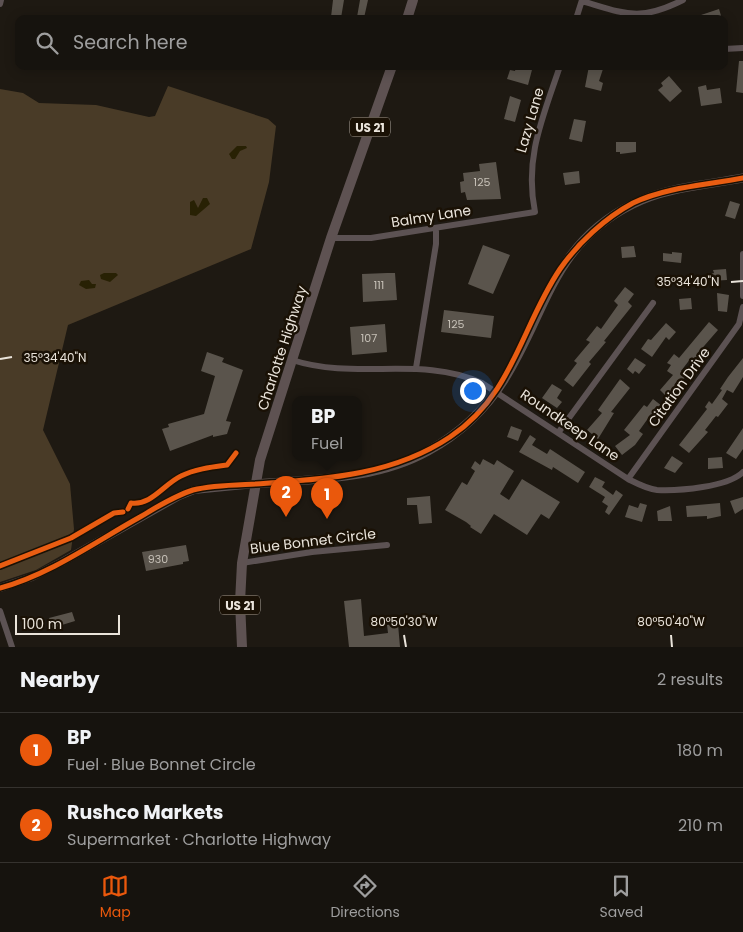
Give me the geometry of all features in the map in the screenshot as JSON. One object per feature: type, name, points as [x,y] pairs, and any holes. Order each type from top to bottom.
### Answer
[{"type":"main road","points":[[408,15],[413,0]]},
{"type":"main road","name":"Charlotte Highway","points":[[242,647],[240,602],[242,563],[255,484],[331,238],[391,70]]},
{"type":"main road","points":[[255,484],[343,476],[402,463],[427,452],[473,419],[496,392],[516,359],[550,285],[560,269],[584,240],[609,219],[632,204],[648,197],[743,178]]},
{"type":"street","points":[[0,4],[2,0]]},
{"type":"street","points":[[577,15],[582,0],[628,15],[649,12],[683,0]]},
{"type":"street","points":[[728,50],[743,48]]},
{"type":"street","name":"Lazy Lane","points":[[535,212],[531,180],[534,146],[559,70]]},
{"type":"street","name":"Balmy Lane","points":[[331,238],[371,238],[535,212]]},
{"type":"street","points":[[416,368],[436,244],[436,228]]},
{"type":"street","points":[[743,254],[743,296]]},
{"type":"street","points":[[558,433],[653,303]]},
{"type":"street","name":"Citation Drive","points":[[628,480],[739,324],[743,307]]},
{"type":"street","name":"Roundkeep Lane","points":[[292,360],[313,367],[345,370],[416,368],[466,375],[496,392],[628,480],[643,487],[658,490],[713,486],[727,483],[743,472]]},
{"type":"street","points":[[0,588],[24,580],[62,562],[179,496],[194,490],[255,484]]},
{"type":"street","name":"Blue Bonnet Circle","points":[[242,563],[312,552],[387,545]]},
{"type":"street","points":[[0,611],[12,647]]},
{"type":"shaded area","points":[[168,86],[268,119],[276,126],[269,182],[251,249],[68,325],[43,430],[70,484],[74,529],[71,550],[36,570],[0,582],[0,89],[23,93],[39,103],[96,105],[149,117],[155,116]]},
{"type":"sand","points":[[237,146],[246,146],[247,148],[240,151],[235,159],[232,159],[229,154]]},
{"type":"sand","points":[[203,198],[207,198],[210,204],[196,216],[190,215],[190,202],[194,200],[198,208]]},
{"type":"sand","points":[[116,273],[118,275],[110,282],[101,279],[100,275]]},
{"type":"sand","points":[[89,280],[92,284],[96,284],[95,288],[86,289],[79,285],[81,281]]},
{"type":"building","points":[[333,0],[344,0],[342,15],[331,15]]},
{"type":"building","points":[[360,0],[368,0],[365,15],[357,15]]},
{"type":"building","points":[[719,9],[721,15],[701,15]]},
{"type":"building","points":[[739,61],[743,61],[743,93],[736,92]]},
{"type":"building","points":[[510,70],[532,70],[528,85],[507,79]]},
{"type":"building","points":[[588,70],[603,70],[599,81],[603,83],[601,91],[585,87]]},
{"type":"building","points":[[669,76],[682,91],[670,102],[658,90],[663,86],[661,83]]},
{"type":"building","points":[[706,85],[707,90],[720,88],[722,103],[701,106],[698,87]]},
{"type":"building","points":[[510,96],[521,100],[515,122],[504,119]]},
{"type":"building","points":[[574,119],[586,121],[582,142],[569,139]]},
{"type":"building","points":[[616,142],[636,142],[636,152],[620,154],[620,152],[616,152]]},
{"type":"building","points":[[496,162],[501,199],[467,200],[465,192],[461,193],[460,182],[464,181],[463,173],[480,171],[479,164]]},
{"type":"building","points":[[579,171],[580,183],[565,185],[563,173]]},
{"type":"building","points":[[730,201],[740,204],[735,219],[725,216]]},
{"type":"building","points":[[483,245],[510,255],[493,294],[468,284]]},
{"type":"building","points":[[634,246],[636,257],[622,258],[621,247]]},
{"type":"building","points":[[672,252],[682,253],[681,263],[663,261],[663,253],[672,254]]},
{"type":"building","points":[[726,269],[727,280],[710,281],[709,274],[714,273],[713,270]]},
{"type":"building","points":[[395,273],[397,300],[363,302],[362,274]]},
{"type":"building","points":[[625,287],[634,294],[628,302],[632,306],[604,341],[606,342],[589,362],[591,364],[573,387],[564,380],[577,363],[574,361],[590,342],[586,340],[597,326],[601,329],[618,305],[614,301]]},
{"type":"building","points":[[717,293],[729,295],[727,312],[718,311]]},
{"type":"building","points":[[691,298],[692,309],[680,310],[679,299]]},
{"type":"building","points":[[444,310],[494,316],[491,338],[441,332]]},
{"type":"building","points":[[709,322],[718,330],[698,353],[700,355],[695,361],[691,358],[681,371],[687,375],[668,398],[660,390],[673,375],[667,371],[671,365],[667,363],[674,354],[679,358]]},
{"type":"building","points":[[666,323],[676,332],[669,340],[666,337],[652,357],[641,349],[648,339],[651,340]]},
{"type":"building","points":[[385,324],[387,352],[352,355],[350,327]]},
{"type":"building","points":[[207,352],[224,358],[222,362],[243,370],[226,421],[231,422],[227,434],[213,437],[213,435],[170,451],[162,429],[169,427],[168,424],[204,414],[215,376],[201,371]]},
{"type":"building","points":[[635,358],[646,365],[639,374],[635,371],[633,374],[627,369]]},
{"type":"building","points":[[743,358],[743,377],[733,393],[727,390],[722,399],[728,404],[718,417],[716,416],[705,430],[708,432],[689,453],[679,445],[707,409],[705,407],[709,401],[712,404],[728,377]]},
{"type":"building","points":[[620,379],[630,388],[611,412],[614,413],[598,439],[587,430],[602,413],[598,410]]},
{"type":"building","points":[[552,384],[562,390],[557,398],[562,402],[557,408],[542,398]]},
{"type":"building","points":[[653,399],[662,406],[652,420],[649,417],[639,431],[643,434],[635,445],[622,455],[615,446],[630,435],[624,430],[644,405],[647,407]]},
{"type":"building","points":[[511,426],[522,430],[518,441],[507,437]]},
{"type":"building","points":[[743,428],[743,449],[736,459],[726,453]]},
{"type":"building","points":[[530,435],[536,439],[532,445],[547,454],[550,449],[585,472],[578,483],[553,467],[552,470],[519,452]]},
{"type":"building","points":[[672,456],[683,463],[675,473],[664,468]]},
{"type":"building","points":[[722,457],[723,468],[708,469],[708,458]]},
{"type":"building","points":[[483,459],[494,465],[497,460],[514,471],[500,494],[509,500],[522,479],[560,502],[549,519],[541,514],[527,535],[494,514],[481,534],[466,522],[445,510],[462,482],[467,485],[475,471],[471,468],[475,461],[480,465]]},
{"type":"building","points":[[595,477],[605,482],[602,487],[613,495],[616,490],[623,495],[609,515],[605,512],[608,506],[602,502],[605,497],[589,487]]},
{"type":"building","points":[[430,496],[432,523],[419,524],[417,505],[407,505],[407,498]]},
{"type":"building","points":[[743,497],[743,509],[735,514],[730,501]]},
{"type":"building","points":[[640,503],[647,505],[642,522],[625,517],[629,505],[638,508]]},
{"type":"building","points":[[720,503],[721,516],[707,519],[707,516],[687,517],[686,506]]},
{"type":"building","points":[[670,506],[672,521],[658,521],[657,511]]},
{"type":"building","points":[[186,545],[189,561],[183,562],[183,564],[146,571],[142,552]]},
{"type":"building","points":[[361,599],[364,636],[388,633],[387,625],[398,624],[400,647],[349,647],[344,601]]},
{"type":"building","points":[[72,612],[75,621],[52,628],[49,618]]},
{"type":"cycle path","points":[[0,588],[37,575],[55,566],[166,502],[193,490],[216,486],[307,480],[357,473],[381,468],[428,450],[450,437],[471,420],[488,401],[502,381],[535,314],[560,269],[593,232],[612,216],[633,203],[659,193],[743,178]]},
{"type":"cycle path","points":[[128,509],[131,503],[138,503],[151,498],[186,474],[227,465],[236,453]]},
{"type":"cycle path","points":[[0,566],[71,538],[114,513],[123,512]]},
{"type":"place","name":"Rushco Markets","points":[[286,517]]},
{"type":"place","name":"BP","points":[[327,519]]}]
